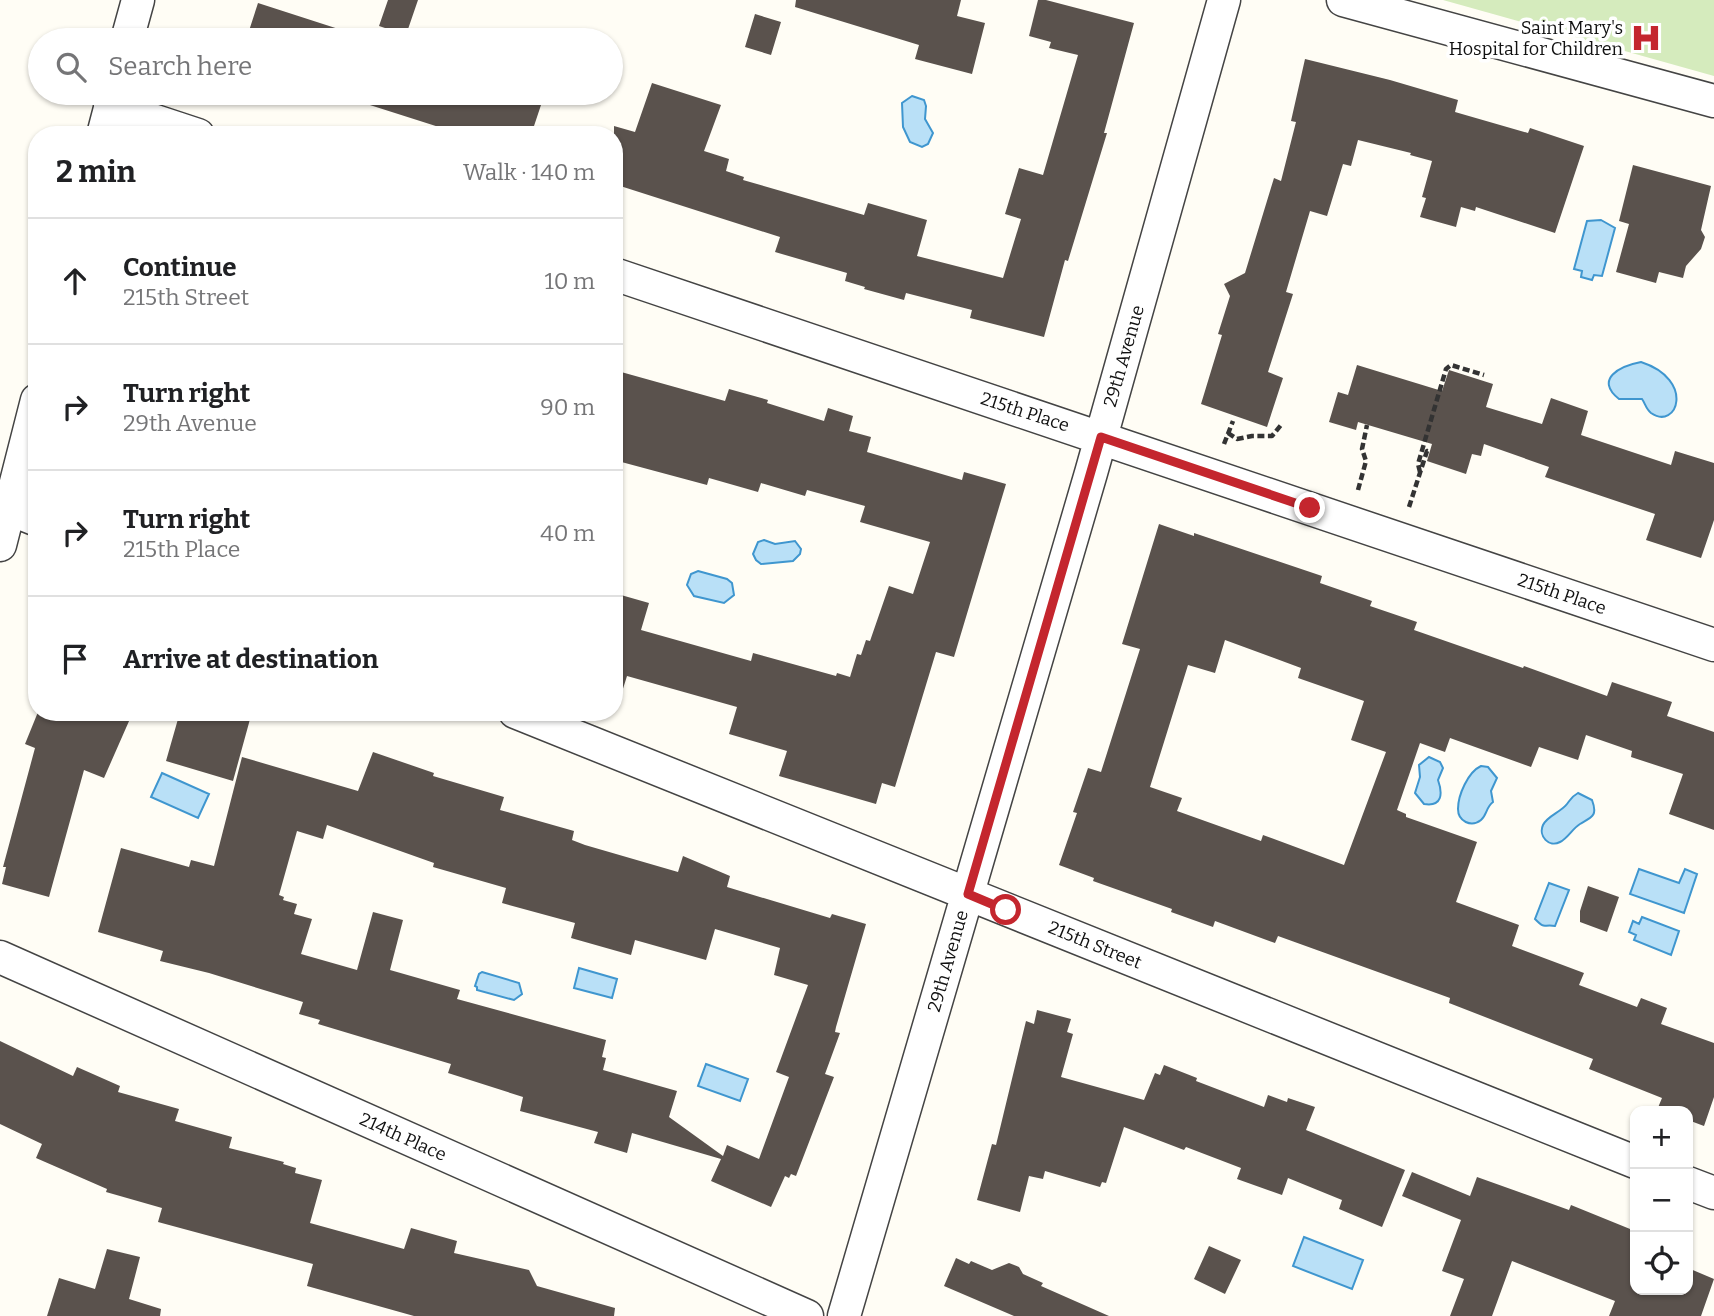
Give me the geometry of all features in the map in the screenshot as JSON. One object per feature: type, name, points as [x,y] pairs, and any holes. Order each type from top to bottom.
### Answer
[{"type":"street","points":[[130,28],[138,0]]},
{"type":"street","name":"29th Avenue","points":[[844,1316],[1101,437],[1224,0]]},
{"type":"street","points":[[1343,0],[1714,101]]},
{"type":"street","points":[[109,111],[165,126]]},
{"type":"street","name":"215th Place","points":[[623,277],[1714,645]]},
{"type":"street","points":[[0,545],[15,511],[28,445]]},
{"type":"street","name":"215th Street","points":[[537,721],[1630,1160]]},
{"type":"street","name":"214th Place","points":[[0,957],[807,1316]]},
{"type":"street","points":[[1693,1185],[1714,1193]]},
{"type":"path","points":[[1420,472],[1418,464],[1446,369],[1451,365],[1484,376]]},
{"type":"path","points":[[1223,445],[1233,421]]},
{"type":"path","points":[[1228,433],[1237,439],[1272,436],[1281,425]]},
{"type":"path","points":[[1358,490],[1366,461],[1362,449],[1367,425]]},
{"type":"path","points":[[1409,507],[1427,451],[1430,452]]},
{"type":"green space","name":"Saint Mary's Hospital for Children","points":[[1443,0],[1714,0],[1714,76]]},
{"type":"water","points":[[912,96],[924,100],[925,119],[933,133],[928,144],[922,147],[910,142],[903,127],[902,103]]},
{"type":"water","points":[[1601,220],[1615,228],[1602,276],[1594,275],[1592,280],[1581,277],[1582,271],[1574,269],[1587,221]]},
{"type":"water","points":[[1641,362],[1658,370],[1669,380],[1675,391],[1674,410],[1668,415],[1660,417],[1651,413],[1642,399],[1619,399],[1612,392],[1609,380],[1613,375],[1618,370]]},
{"type":"water","points":[[764,540],[775,544],[795,541],[801,549],[800,554],[793,561],[761,564],[753,554],[758,542]]},
{"type":"water","points":[[698,571],[727,579],[732,583],[734,595],[724,603],[694,596],[687,585],[691,574]]},
{"type":"water","points":[[1429,757],[1440,762],[1443,768],[1438,780],[1440,798],[1434,803],[1424,804],[1415,793],[1420,777],[1419,765]]},
{"type":"water","points":[[1481,766],[1488,767],[1497,778],[1491,791],[1493,802],[1481,820],[1469,823],[1460,817],[1458,803],[1468,779]]},
{"type":"water","points":[[162,773],[209,794],[198,818],[151,797]]},
{"type":"water","points":[[1578,793],[1592,800],[1593,815],[1560,842],[1548,842],[1543,837],[1543,825]]},
{"type":"water","points":[[1639,869],[1679,883],[1685,869],[1697,874],[1684,913],[1630,894]]},
{"type":"water","points":[[1549,883],[1569,890],[1555,926],[1543,926],[1535,919]]},
{"type":"water","points":[[1642,917],[1679,931],[1671,955],[1634,940],[1636,935],[1629,932],[1633,921],[1639,924]]},
{"type":"water","points":[[579,968],[617,979],[612,998],[574,988]]},
{"type":"water","points":[[482,972],[519,983],[522,994],[514,1000],[477,990],[475,986]]},
{"type":"water","points":[[706,1064],[748,1079],[740,1101],[698,1086]]},
{"type":"water","points":[[1304,1237],[1363,1260],[1352,1289],[1293,1266]]},
{"type":"building","points":[[388,0],[418,0],[408,28],[379,26]]},
{"type":"building","points":[[796,0],[961,0],[957,16],[985,23],[972,74],[915,59],[919,45],[795,7]]},
{"type":"building","points":[[1038,0],[1134,23],[1104,133],[1107,133],[1068,261],[1065,260],[1044,337],[970,318],[972,310],[906,293],[904,300],[864,289],[865,287],[845,281],[847,273],[775,252],[780,237],[623,187],[623,129],[635,132],[652,83],[721,105],[704,151],[729,159],[726,171],[744,177],[743,180],[864,215],[868,203],[927,220],[917,256],[1003,278],[1021,219],[1005,214],[1019,168],[1043,175],[1078,55],[1049,48],[1051,42],[1029,36]]},
{"type":"building","points":[[258,3],[335,28],[250,28]]},
{"type":"building","points":[[755,14],[781,22],[771,55],[745,47]]},
{"type":"building","points":[[1305,59],[1458,100],[1455,112],[1528,133],[1530,128],[1584,146],[1555,233],[1476,207],[1475,211],[1461,207],[1456,227],[1420,217],[1426,198],[1422,197],[1432,161],[1358,140],[1351,166],[1343,164],[1327,216],[1310,211],[1286,292],[1293,294],[1268,372],[1283,378],[1267,427],[1201,404],[1222,335],[1218,334],[1230,296],[1224,284],[1245,273],[1274,178],[1281,181],[1296,122],[1291,121]]},
{"type":"building","points":[[370,105],[541,105],[534,126],[436,126]]},
{"type":"building","points":[[1633,165],[1711,186],[1701,230],[1705,237],[1701,249],[1686,266],[1683,278],[1659,272],[1656,283],[1616,272],[1629,224],[1619,221]]},
{"type":"building","points":[[1357,365],[1442,391],[1449,370],[1493,384],[1486,407],[1542,424],[1551,398],[1588,411],[1581,435],[1671,465],[1675,451],[1714,463],[1714,520],[1701,558],[1646,540],[1655,514],[1545,477],[1549,467],[1484,444],[1481,456],[1472,454],[1466,474],[1427,461],[1432,444],[1358,422],[1356,430],[1329,422],[1338,392],[1348,395]]},
{"type":"building","points":[[623,373],[725,401],[729,389],[824,421],[828,408],[853,416],[849,431],[871,437],[867,452],[962,480],[964,472],[1006,484],[954,657],[936,652],[895,787],[882,783],[876,804],[779,776],[787,751],[729,734],[737,707],[627,676],[623,689],[623,596],[649,603],[641,630],[751,661],[753,653],[836,676],[837,673],[850,677],[857,654],[861,655],[866,640],[870,641],[889,586],[913,594],[930,542],[860,522],[865,506],[807,490],[805,496],[761,483],[758,492],[709,478],[707,485],[623,462]]},
{"type":"building","points":[[1159,524],[1322,576],[1320,583],[1372,601],[1370,606],[1417,622],[1414,630],[1523,668],[1524,666],[1607,696],[1612,682],[1672,702],[1667,716],[1714,732],[1714,830],[1669,814],[1683,774],[1631,757],[1632,751],[1586,735],[1578,760],[1539,747],[1531,767],[1450,738],[1445,752],[1420,743],[1397,810],[1406,814],[1406,817],[1477,842],[1456,902],[1519,925],[1512,946],[1584,973],[1579,985],[1637,1007],[1641,998],[1667,1008],[1661,1024],[1714,1043],[1714,1097],[1704,1126],[1693,1122],[1693,1106],[1659,1106],[1662,1098],[1589,1069],[1593,1059],[1449,1003],[1450,998],[1278,936],[1275,943],[1215,921],[1213,927],[1171,912],[1172,909],[1093,881],[1094,878],[1059,865],[1077,813],[1073,812],[1088,768],[1101,772],[1140,649],[1122,644]],"holes":[[[1225,640],[1301,668],[1298,678],[1364,701],[1351,740],[1386,752],[1344,865],[1263,835],[1261,841],[1177,811],[1182,798],[1150,787],[1188,665],[1215,673]]]},
{"type":"building","points":[[34,721],[129,721],[104,778],[84,770],[49,897],[2,884],[6,867],[3,867],[35,748],[25,744]]},
{"type":"building","points":[[177,721],[250,721],[233,781],[166,761]]},
{"type":"building","points":[[373,752],[434,773],[433,776],[504,797],[500,810],[574,831],[572,840],[585,845],[678,872],[683,856],[730,876],[727,887],[830,918],[832,914],[866,924],[836,1027],[835,1032],[840,1033],[825,1074],[834,1077],[796,1176],[785,1176],[771,1207],[711,1181],[721,1159],[632,1133],[627,1153],[594,1143],[598,1132],[520,1111],[523,1097],[448,1073],[451,1064],[318,1024],[320,1020],[299,1014],[303,1002],[160,961],[163,951],[98,932],[121,848],[189,867],[191,860],[214,866],[242,757],[358,791]],"holes":[[[327,825],[434,863],[433,867],[506,888],[502,903],[575,923],[571,938],[631,955],[635,940],[706,960],[715,929],[780,948],[774,975],[808,985],[776,1072],[789,1077],[759,1159],[727,1145],[723,1156],[669,1117],[677,1091],[603,1070],[606,1058],[602,1057],[606,1040],[457,999],[460,990],[390,970],[403,920],[373,912],[357,970],[301,954],[312,919],[294,914],[297,904],[283,900],[284,897],[279,895],[297,831],[323,839]]]},
{"type":"building","points":[[1588,886],[1619,897],[1607,932],[1580,922],[1580,911]]},
{"type":"building","points":[[1037,1010],[1071,1019],[1067,1032],[1073,1034],[1061,1077],[1144,1100],[1155,1073],[1160,1075],[1164,1065],[1197,1078],[1196,1081],[1264,1107],[1268,1095],[1315,1107],[1306,1130],[1405,1170],[1382,1227],[1339,1209],[1342,1200],[1288,1178],[1282,1195],[1237,1179],[1241,1168],[1124,1127],[1106,1183],[1102,1182],[1100,1187],[1045,1171],[1043,1179],[1029,1176],[1020,1212],[977,1200],[992,1144],[996,1145],[1026,1021],[1034,1024]]},
{"type":"building","points":[[0,1041],[73,1076],[77,1067],[120,1086],[118,1092],[179,1109],[175,1121],[232,1137],[229,1148],[284,1162],[283,1164],[296,1168],[295,1173],[322,1180],[310,1223],[404,1249],[411,1228],[457,1241],[454,1253],[529,1270],[537,1286],[615,1308],[614,1316],[414,1316],[307,1286],[313,1264],[158,1222],[162,1208],[106,1192],[107,1189],[36,1158],[42,1144],[0,1124]]},
{"type":"building","points":[[1412,1172],[1470,1196],[1477,1177],[1569,1210],[1571,1205],[1630,1229],[1630,1295],[1693,1295],[1693,1270],[1714,1279],[1701,1316],[1609,1316],[1615,1301],[1512,1261],[1492,1316],[1450,1316],[1464,1279],[1442,1271],[1461,1220],[1402,1196]]},
{"type":"building","points":[[1209,1246],[1241,1260],[1225,1294],[1194,1279]]},
{"type":"building","points":[[107,1249],[140,1257],[129,1299],[161,1309],[160,1316],[47,1316],[59,1278],[95,1289]]},
{"type":"building","points":[[956,1258],[992,1270],[1009,1263],[1019,1267],[1023,1274],[1043,1283],[1041,1286],[1109,1316],[1014,1316],[944,1286]]},
{"type":"place","name":"Saint Mary's Hospital for Children","points":[[1646,38]]},
{"type":"route","points":[[1006,910],[968,894],[1101,437],[1310,508]]}]
